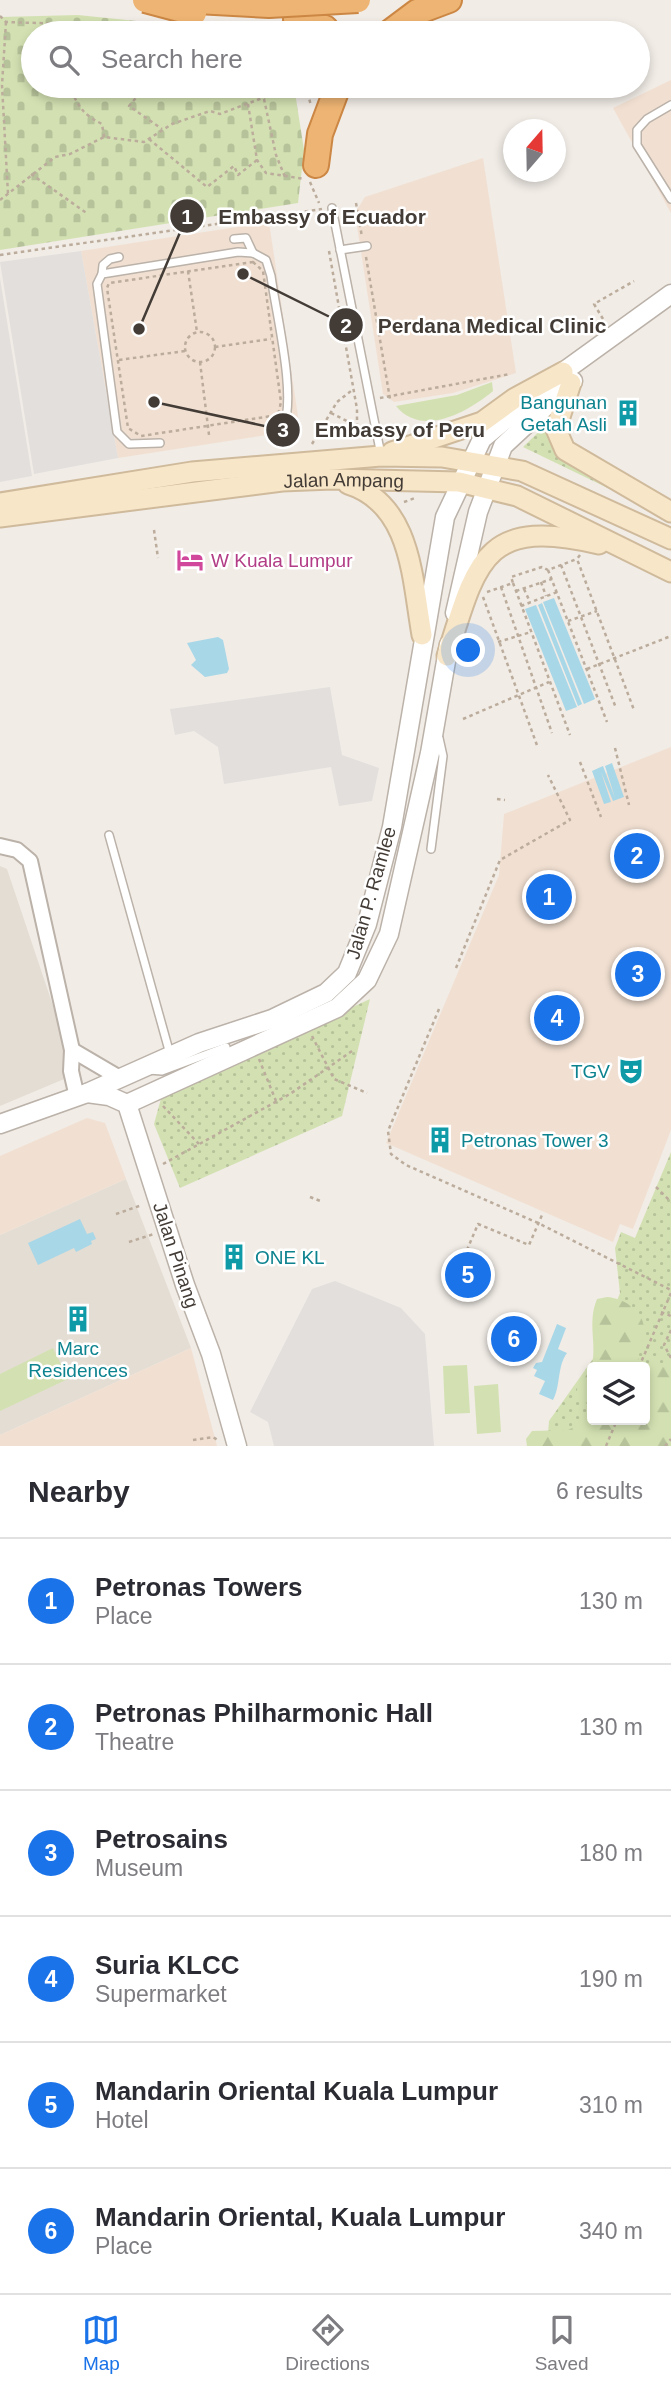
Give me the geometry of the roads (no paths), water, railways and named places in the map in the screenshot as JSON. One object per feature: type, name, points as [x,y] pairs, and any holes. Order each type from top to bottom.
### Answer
[{"type":"highway","points":[[145,0],[190,13],[302,21]]},
{"type":"highway","points":[[178,0],[269,5],[359,0]]},
{"type":"highway","points":[[405,21],[417,12],[449,0]]},
{"type":"highway","points":[[334,98],[320,134],[319,169],[350,98]]},
{"type":"main road","points":[[381,456],[482,422],[515,398],[567,378]]},
{"type":"main road","points":[[567,378],[556,429],[565,450],[671,512]]},
{"type":"main road","name":"Jalan Ampang","points":[[0,503],[192,472],[381,456],[470,460],[522,471],[569,490],[671,539]]},
{"type":"main road","points":[[332,479],[375,496],[392,514],[404,538],[422,635]]},
{"type":"main road","name":"Jalan Ampang","points":[[0,517],[230,485],[332,479],[459,482],[517,496],[671,572]]},
{"type":"main road","points":[[447,656],[467,591],[486,557],[497,547],[522,536],[549,536],[638,554]]},
{"type":"street","points":[[567,378],[625,327],[671,295]]},
{"type":"street","name":"Jalan P. Ramlee","points":[[0,1124],[82,1095],[171,1055],[272,1019],[326,993],[347,973],[367,924],[392,827],[422,635],[444,517],[482,439],[567,378]]},
{"type":"street","name":"Jalan P. Ramlee","points":[[127,1104],[337,1008],[367,980],[389,934],[435,724],[460,583],[478,512],[503,446],[567,378]]},
{"type":"street","points":[[0,846],[17,850],[30,861],[72,1050],[71,1070],[82,1095],[109,1096],[127,1104]]},
{"type":"street","points":[[72,1050],[118,1077]]},
{"type":"street","name":"Jalan Pinang","points":[[127,1104],[185,1285],[211,1354],[232,1445]]},
{"type":"lane","points":[[671,105],[647,119],[637,130],[637,145],[671,199]]},
{"type":"lane","points":[[637,145],[646,139]]},
{"type":"lane","points":[[332,208],[381,456]]},
{"type":"lane","points":[[234,239],[246,238],[253,253]]},
{"type":"lane","points":[[340,250],[365,246]]},
{"type":"lane","points":[[102,274],[238,252],[253,253],[265,260],[271,276],[288,393],[288,416],[283,429]]},
{"type":"lane","points":[[119,257],[110,259],[103,265],[97,284],[117,432],[129,444],[160,443]]},
{"type":"lane","points":[[431,849],[443,756],[435,724]]},
{"type":"lane","points":[[109,835],[171,1055]]},
{"type":"lane","points":[[137,1069],[162,1071],[226,1047]]},
{"type":"water","points":[[554,598],[595,699],[584,704],[543,602]]},
{"type":"water","points":[[542,603],[582,704],[578,706],[538,605]]},
{"type":"water","points":[[536,605],[577,707],[566,711],[525,609]]},
{"type":"water","points":[[218,637],[223,640],[229,669],[227,673],[205,677],[191,665],[196,660],[187,643]]},
{"type":"water","points":[[612,763],[624,797],[613,801],[601,772],[611,802],[604,804],[592,771],[603,766],[615,798],[605,766]]},
{"type":"water","points":[[80,1219],[87,1234],[93,1232],[96,1239],[91,1241],[92,1244],[76,1252],[74,1248],[38,1265],[28,1243]]},
{"type":"water","points":[[557,1324],[566,1328],[558,1349],[567,1353],[553,1400],[539,1394],[545,1381],[534,1376],[537,1370],[533,1368],[536,1363],[542,1362]]},
{"type":"place","name":"Perdana Medical Clinic","points":[[243,274]]},
{"type":"place","name":"Embassy of Ecuador","points":[[139,329]]},
{"type":"place","name":"Embassy of Peru","points":[[154,402]]},
{"type":"place","name":"Bangunan Getah Asli","points":[[628,413]]},
{"type":"place","name":"W Kuala Lumpur","points":[[190,560]]},
{"type":"place","name":"Petronas Philharmonic Hall","points":[[637,856]]},
{"type":"place","name":"Petronas Towers","points":[[549,897]]},
{"type":"place","name":"Petrosains","points":[[638,974]]},
{"type":"place","name":"Suria KLCC","points":[[557,1018]]},
{"type":"place","name":"TGV","points":[[631,1071]]},
{"type":"place","name":"Petronas Tower 3","points":[[440,1140]]},
{"type":"place","name":"ONE KL","points":[[234,1257]]},
{"type":"place","name":"Mandarin Oriental Kuala Lumpur","points":[[468,1275]]},
{"type":"place","name":"Marc Residences","points":[[78,1319]]},
{"type":"place","name":"Mandarin Oriental, Kuala Lumpur","points":[[514,1339]]}]
